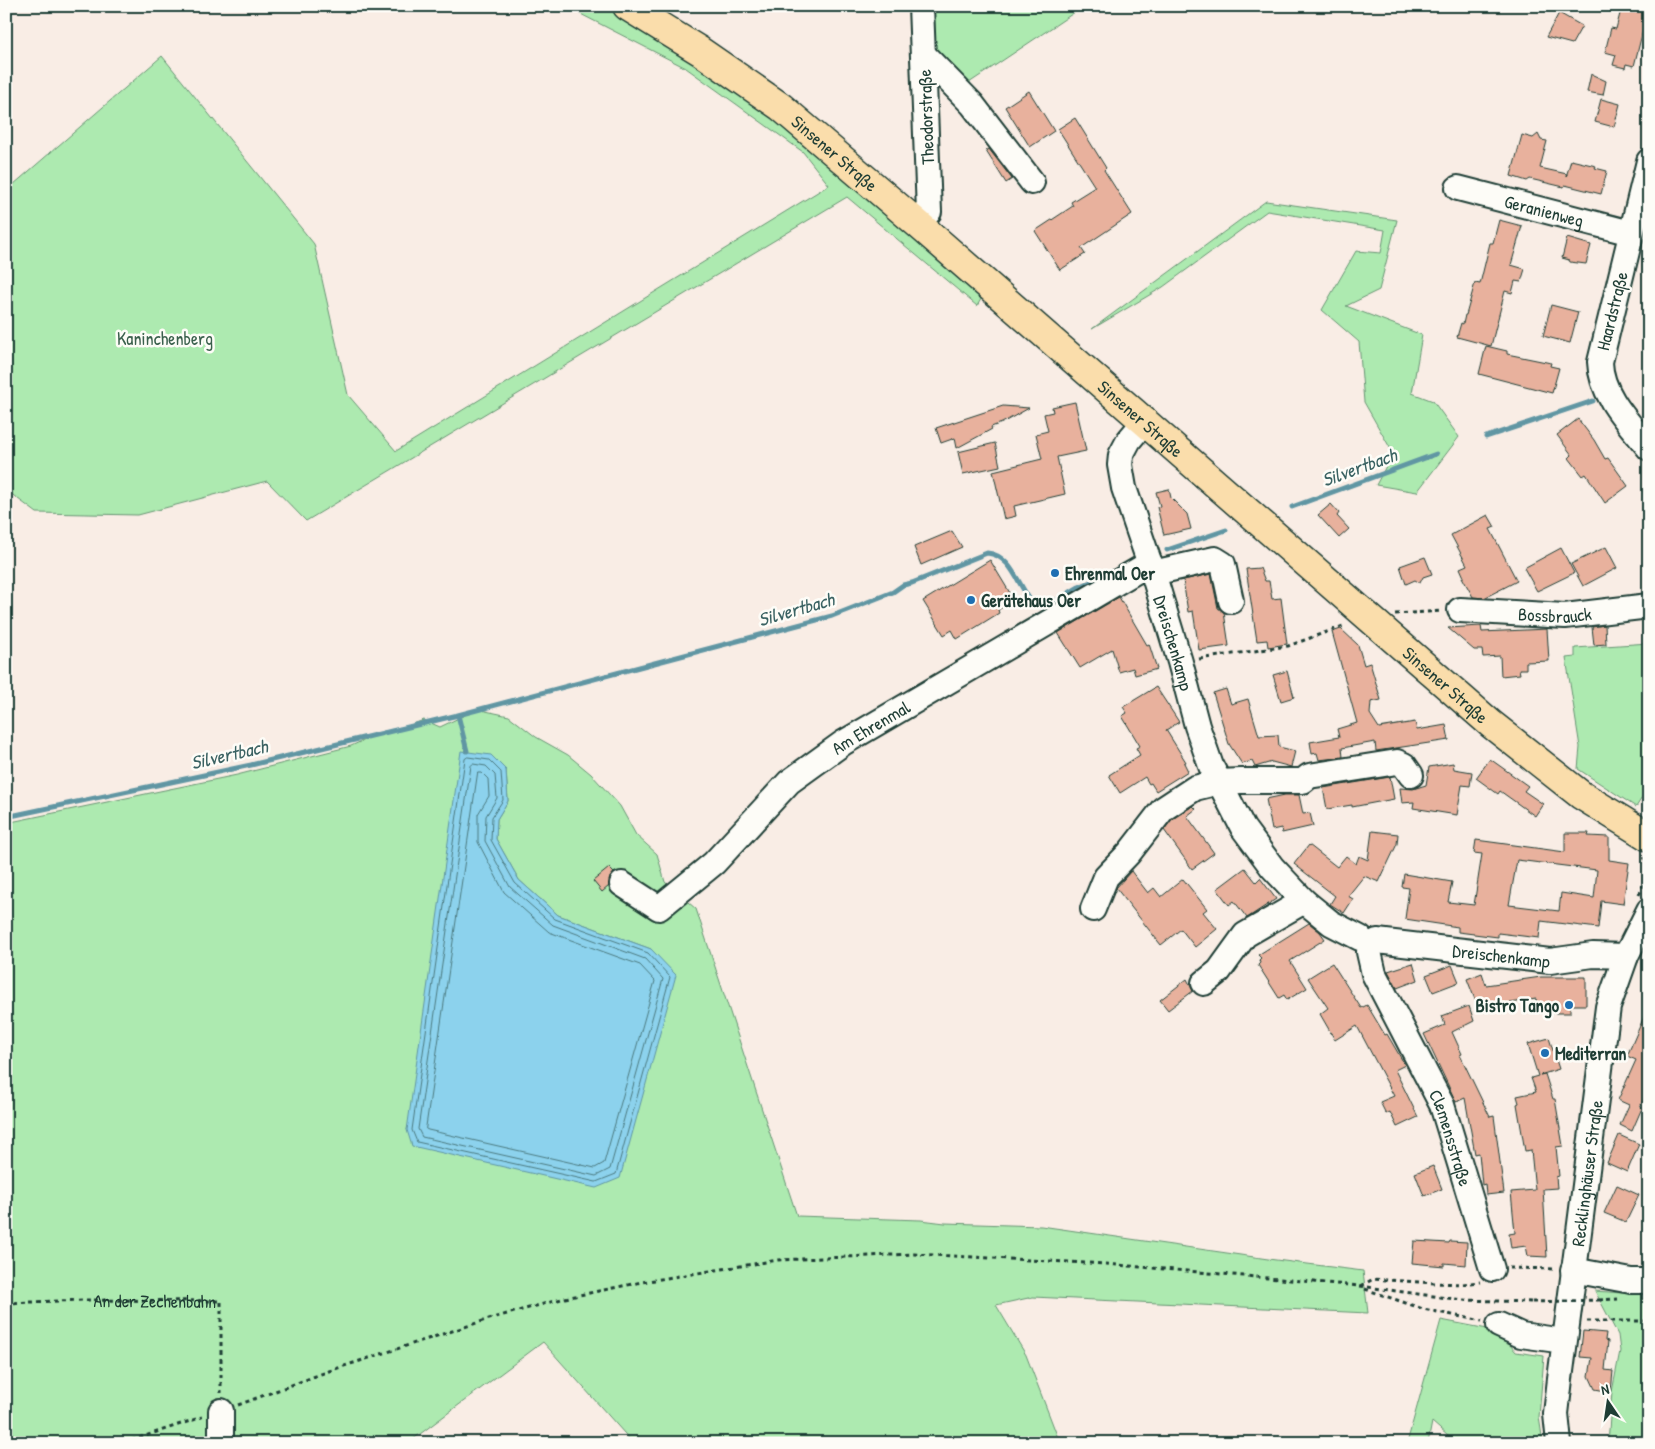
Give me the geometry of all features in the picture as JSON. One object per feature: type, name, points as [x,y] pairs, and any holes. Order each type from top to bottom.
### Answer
[{"type":"main road","name":"Sinsener Straße","points":[[628,6],[700,51],[781,107],[1145,421],[1491,724],[1581,795],[1649,837]]},
{"type":"street","name":"Theodorstraße","points":[[918,224],[929,212],[921,6]]},
{"type":"street","points":[[924,54],[972,104],[1032,182]]},
{"type":"street","name":"Haardstraße","points":[[1649,161],[1600,362],[1600,371],[1611,399],[1649,448]]},
{"type":"street","name":"Geranienweg","points":[[1458,188],[1631,233]]},
{"type":"street","name":"Dreischenkamp","points":[[1145,421],[1129,440],[1121,455],[1120,465],[1124,488],[1180,662],[1206,754],[1242,828],[1272,866],[1304,901],[1331,923],[1369,944],[1550,961],[1593,955],[1626,956]]},
{"type":"street","points":[[1151,568],[1215,559],[1223,564],[1231,601]]},
{"type":"street","name":"Am Ehrenmal","points":[[622,884],[658,908],[714,863],[789,782],[815,762],[860,733],[1151,568]]},
{"type":"street","name":"Bossbrauck","points":[[1460,610],[1565,616],[1649,606]]},
{"type":"street","points":[[1093,909],[1106,877],[1129,853],[1162,809],[1195,788],[1219,782],[1302,781],[1310,776],[1397,762],[1404,765],[1411,774]]},
{"type":"street","points":[[1204,983],[1219,971],[1245,936],[1304,901]]},
{"type":"street","name":"Recklinghäuser Straße","points":[[1559,1443],[1556,1414],[1566,1331],[1565,1270],[1578,1244],[1608,1007],[1626,956],[1649,910]]},
{"type":"street","name":"Clemensstraße","points":[[1369,944],[1374,974],[1442,1105],[1492,1269]]},
{"type":"street","points":[[1565,1270],[1631,1281],[1649,1281]]},
{"type":"street","points":[[1499,1325],[1521,1335],[1566,1331]]},
{"type":"street","points":[[221,1411],[222,1443]]},
{"type":"path","points":[[1180,662],[1288,646],[1368,617],[1409,612],[1460,610]]},
{"type":"path","points":[[124,1443],[221,1411],[329,1371],[489,1319],[564,1298],[642,1282],[778,1260],[924,1255],[1106,1264],[1360,1286],[1462,1300],[1532,1302],[1599,1300]]},
{"type":"path","points":[[1360,1286],[1373,1279],[1454,1284],[1482,1282],[1492,1277],[1492,1269],[1565,1270]]},
{"type":"path","points":[[1360,1286],[1423,1310],[1454,1314],[1499,1325]]},
{"type":"path","name":"An der Zechenbahn","points":[[6,1304],[83,1300],[221,1301],[221,1411]]},
{"type":"path","points":[[1566,1331],[1649,1321]]},
{"type":"green space","name":"Kaninchenberg","points":[[565,6],[610,6],[779,116],[984,294],[977,306],[847,197],[306,521],[267,481],[138,515],[37,513],[6,490],[6,191],[162,56],[314,244],[348,395],[396,451],[829,185],[803,152],[686,68]]},
{"type":"green space","points":[[928,6],[1084,6],[954,93],[931,80]]},
{"type":"green space","points":[[1266,201],[1397,220],[1379,290],[1346,306],[1422,335],[1412,393],[1433,401],[1459,437],[1417,492],[1376,485],[1393,453],[1364,402],[1359,342],[1322,310],[1356,251],[1381,253],[1385,230],[1267,211],[1163,287],[1092,329]]},
{"type":"green space","points":[[1649,643],[1649,787],[1636,807],[1578,769],[1580,747],[1566,658],[1575,657],[1575,648]]},
{"type":"green space","points":[[481,710],[509,716],[536,737],[568,755],[591,774],[620,806],[636,835],[657,854],[665,882],[696,909],[797,1216],[1041,1226],[1363,1271],[1368,1313],[1033,1297],[996,1305],[1026,1355],[1060,1443],[633,1443],[543,1342],[408,1443],[6,1443],[6,823],[237,775],[351,746],[384,731],[396,730],[424,720],[440,727],[469,713]],"holes":[[[506,770],[508,801],[497,819],[496,839],[519,880],[558,915],[651,949],[407,1130]]]},
{"type":"green space","points":[[1595,1291],[1649,1295],[1649,1443],[1608,1443],[1612,1392],[1620,1351],[1618,1335]]},
{"type":"green space","points":[[1441,1320],[1498,1331],[1516,1352],[1544,1356],[1539,1417],[1543,1443],[1456,1443],[1432,1422],[1428,1443],[1407,1443]]},
{"type":"water","points":[[461,751],[491,755],[506,770],[508,801],[497,819],[496,839],[519,880],[558,915],[651,949],[676,975],[620,1178],[596,1188],[412,1146],[407,1130]]},
{"type":"building","points":[[1622,6],[1649,6],[1634,66],[1626,64],[1625,68],[1613,65],[1616,55],[1605,52],[1611,28],[1616,29]]},
{"type":"building","points":[[1559,13],[1582,26],[1572,44],[1546,37]]},
{"type":"building","points":[[1591,74],[1606,81],[1603,95],[1587,92]]},
{"type":"building","points":[[1029,91],[1054,131],[1030,147],[1005,107]]},
{"type":"building","points":[[1601,99],[1620,104],[1614,127],[1595,122]]},
{"type":"building","points":[[1075,118],[1106,168],[1104,170],[1132,214],[1081,248],[1085,254],[1060,270],[1035,231],[1073,206],[1071,202],[1095,187],[1058,129]]},
{"type":"building","points":[[1538,134],[1541,140],[1547,141],[1540,168],[1567,174],[1571,160],[1596,166],[1595,168],[1607,171],[1601,194],[1565,185],[1564,187],[1530,179],[1527,181],[1511,176],[1522,135],[1533,138]]},
{"type":"building","points":[[989,149],[1012,179],[1006,183],[986,151]]},
{"type":"building","points":[[1499,220],[1522,226],[1511,265],[1525,269],[1521,282],[1515,281],[1512,293],[1505,291],[1491,346],[1457,337],[1461,323],[1463,324],[1466,315],[1475,283],[1480,284],[1490,243],[1493,243]]},
{"type":"building","points":[[1567,238],[1591,245],[1586,264],[1570,262],[1562,258]]},
{"type":"building","points":[[1551,305],[1578,312],[1570,343],[1543,336]]},
{"type":"building","points":[[1486,346],[1507,351],[1507,354],[1551,363],[1550,366],[1559,368],[1552,393],[1479,374]]},
{"type":"building","points":[[1075,402],[1086,451],[1057,457],[1065,494],[1014,506],[1016,516],[1004,519],[993,471],[1042,459],[1036,434],[1048,431],[1044,414],[1053,412],[1052,407]]},
{"type":"building","points":[[1003,406],[1029,408],[991,427],[992,429],[957,448],[955,438],[941,443],[936,428]]},
{"type":"building","points":[[1578,419],[1594,440],[1605,459],[1608,458],[1628,486],[1605,503],[1586,474],[1583,476],[1569,458],[1572,455],[1557,435]]},
{"type":"building","points":[[995,443],[1000,466],[963,474],[958,452]]},
{"type":"building","points":[[1169,489],[1171,498],[1187,514],[1191,529],[1164,535],[1157,507],[1160,506],[1156,492]]},
{"type":"building","points":[[1331,504],[1339,513],[1337,516],[1349,529],[1339,538],[1318,515]]},
{"type":"building","points":[[1488,515],[1495,527],[1490,529],[1517,581],[1484,598],[1473,597],[1462,577],[1464,577],[1460,568],[1467,565],[1451,535]]},
{"type":"building","points":[[952,531],[962,547],[921,565],[914,547]]},
{"type":"building","points":[[1606,547],[1617,568],[1583,586],[1571,564]]},
{"type":"building","points":[[1561,548],[1574,573],[1537,591],[1524,568]]},
{"type":"building","points":[[1425,557],[1432,574],[1423,577],[1420,583],[1415,580],[1406,584],[1400,566]]},
{"type":"building","name":"Gerätehaus Oer","points":[[990,560],[1013,598],[998,610],[999,613],[957,639],[952,630],[944,635],[923,601]]},
{"type":"building","points":[[1260,568],[1265,581],[1269,581],[1272,599],[1281,598],[1287,644],[1268,647],[1267,640],[1257,641],[1246,569]]},
{"type":"building","points":[[1211,574],[1218,608],[1224,612],[1229,646],[1199,650],[1193,611],[1188,612],[1183,580]]},
{"type":"building","points":[[1119,597],[1147,645],[1149,644],[1157,669],[1135,675],[1133,668],[1119,672],[1112,649],[1080,668],[1058,633]]},
{"type":"building","points":[[1605,625],[1606,644],[1594,645],[1592,627]]},
{"type":"building","points":[[1481,626],[1482,632],[1547,629],[1549,661],[1526,662],[1526,669],[1519,669],[1520,674],[1501,676],[1500,656],[1483,657],[1482,650],[1474,650],[1448,628]]},
{"type":"building","points":[[1341,629],[1358,645],[1364,665],[1370,663],[1381,700],[1371,702],[1370,714],[1379,728],[1415,722],[1417,730],[1446,725],[1449,740],[1376,751],[1375,742],[1342,748],[1343,757],[1319,760],[1317,753],[1312,754],[1310,742],[1339,737],[1337,729],[1357,723],[1332,632]]},
{"type":"building","points":[[1287,671],[1294,697],[1281,701],[1273,675]]},
{"type":"building","points":[[1156,687],[1179,722],[1166,730],[1186,762],[1184,763],[1188,771],[1156,791],[1145,777],[1120,793],[1109,775],[1140,755],[1136,748],[1140,746],[1122,716],[1127,713],[1123,707]]},
{"type":"building","points":[[1226,689],[1231,704],[1248,699],[1259,736],[1278,735],[1279,747],[1295,751],[1291,767],[1272,762],[1255,767],[1252,761],[1242,764],[1229,744],[1213,693]]},
{"type":"building","points":[[1490,759],[1528,786],[1524,791],[1543,804],[1535,816],[1500,791],[1498,794],[1476,778]]},
{"type":"building","points":[[1453,763],[1454,769],[1472,772],[1470,786],[1462,785],[1457,815],[1413,808],[1414,802],[1402,803],[1400,788],[1413,789],[1426,785],[1429,767]]},
{"type":"building","points":[[1390,777],[1394,799],[1352,807],[1352,805],[1327,809],[1323,788]]},
{"type":"building","points":[[1285,795],[1299,795],[1303,814],[1310,813],[1313,826],[1282,833],[1281,828],[1272,830],[1266,799]]},
{"type":"building","points":[[1193,806],[1196,809],[1187,816],[1214,853],[1192,869],[1164,830],[1172,819]]},
{"type":"building","points":[[1372,831],[1398,834],[1397,844],[1379,882],[1364,876],[1348,896],[1353,899],[1344,913],[1330,904],[1335,896],[1294,864],[1309,845],[1337,867],[1346,856],[1356,864],[1359,856],[1368,860]]},
{"type":"building","points":[[1565,833],[1589,833],[1588,836],[1609,837],[1609,860],[1629,863],[1623,904],[1601,901],[1598,928],[1541,921],[1539,938],[1498,933],[1498,937],[1458,932],[1458,927],[1405,919],[1409,888],[1402,887],[1404,874],[1452,882],[1448,902],[1474,905],[1482,854],[1474,853],[1476,840],[1565,852]],"holes":[[[1517,860],[1597,870],[1594,898],[1561,893],[1559,911],[1509,905]]]},
{"type":"building","points":[[609,868],[614,873],[610,877],[609,886],[602,892],[593,881]]},
{"type":"building","points":[[1245,868],[1256,882],[1260,878],[1276,899],[1247,918],[1234,901],[1229,905],[1217,889]]},
{"type":"building","points":[[1131,871],[1148,893],[1154,888],[1161,897],[1183,879],[1207,909],[1203,912],[1217,929],[1195,947],[1181,929],[1161,945],[1116,888]]},
{"type":"building","points":[[1309,923],[1325,939],[1290,961],[1307,988],[1287,1000],[1284,995],[1279,998],[1258,965],[1261,958],[1258,955]]},
{"type":"building","points":[[1332,963],[1361,1008],[1367,1005],[1405,1065],[1395,1070],[1418,1117],[1397,1127],[1390,1112],[1386,1114],[1380,1102],[1394,1096],[1357,1026],[1335,1040],[1320,1014],[1328,1008],[1308,978]]},
{"type":"building","points":[[1413,963],[1418,980],[1397,988],[1388,971]]},
{"type":"building","points":[[1452,965],[1459,982],[1433,992],[1426,975]]},
{"type":"building","points":[[1482,973],[1486,985],[1541,977],[1586,977],[1586,1005],[1570,1005],[1570,1013],[1540,1013],[1536,999],[1504,1004],[1495,1008],[1494,1004],[1479,1010],[1467,979]]},
{"type":"building","points":[[1187,979],[1193,991],[1168,1010],[1160,1000]]},
{"type":"building","points":[[1649,1005],[1649,1088],[1632,1131],[1620,1125],[1629,1105],[1618,1100],[1636,1060],[1627,1056]]},
{"type":"building","points":[[1469,1006],[1474,1021],[1452,1032],[1462,1054],[1460,1055],[1490,1117],[1494,1116],[1504,1193],[1486,1195],[1485,1184],[1482,1185],[1479,1153],[1475,1154],[1465,1098],[1456,1102],[1424,1034],[1445,1025],[1442,1016]]},
{"type":"building","points":[[1549,1038],[1559,1069],[1540,1075],[1545,1074],[1553,1099],[1555,1099],[1563,1146],[1556,1147],[1559,1176],[1556,1177],[1557,1188],[1543,1189],[1547,1257],[1528,1256],[1526,1246],[1511,1248],[1509,1234],[1515,1233],[1511,1192],[1535,1190],[1531,1150],[1525,1151],[1517,1096],[1536,1092],[1531,1078],[1538,1076],[1528,1044]]},
{"type":"building","points":[[1619,1135],[1639,1144],[1627,1172],[1607,1163]]},
{"type":"building","points":[[1433,1166],[1442,1189],[1424,1196],[1415,1173]]},
{"type":"building","points":[[1617,1185],[1639,1195],[1626,1222],[1604,1213]]},
{"type":"building","points":[[1414,1241],[1467,1242],[1466,1265],[1444,1263],[1444,1266],[1412,1263]]},
{"type":"building","points":[[1583,1331],[1606,1333],[1605,1340],[1608,1341],[1605,1370],[1613,1371],[1611,1392],[1595,1389],[1589,1376],[1592,1358],[1580,1357]]},
{"type":"waterway","name":"Silvertbach","points":[[1486,437],[1593,401]]},
{"type":"waterway","name":"Silvertbach","points":[[1292,507],[1436,454]]},
{"type":"waterway","name":"Silvertbach","points":[[1167,550],[1226,530]]},
{"type":"waterway","name":"Silvertbach","points":[[6,817],[251,765],[458,715],[832,616],[893,592],[903,585],[987,553],[996,555],[1009,566],[1035,606],[1047,606],[1079,587],[1107,575]]},
{"type":"waterway","name":"Silvertbach","points":[[458,715],[467,751]]},
{"type":"place","name":"Ehrenmal Oer","points":[[1055,573]]},
{"type":"place","name":"Gerätehaus Oer","points":[[971,600]]},
{"type":"place","name":"Bistro Tango","points":[[1569,1005]]},
{"type":"place","name":"Mediterran","points":[[1545,1053]]}]
